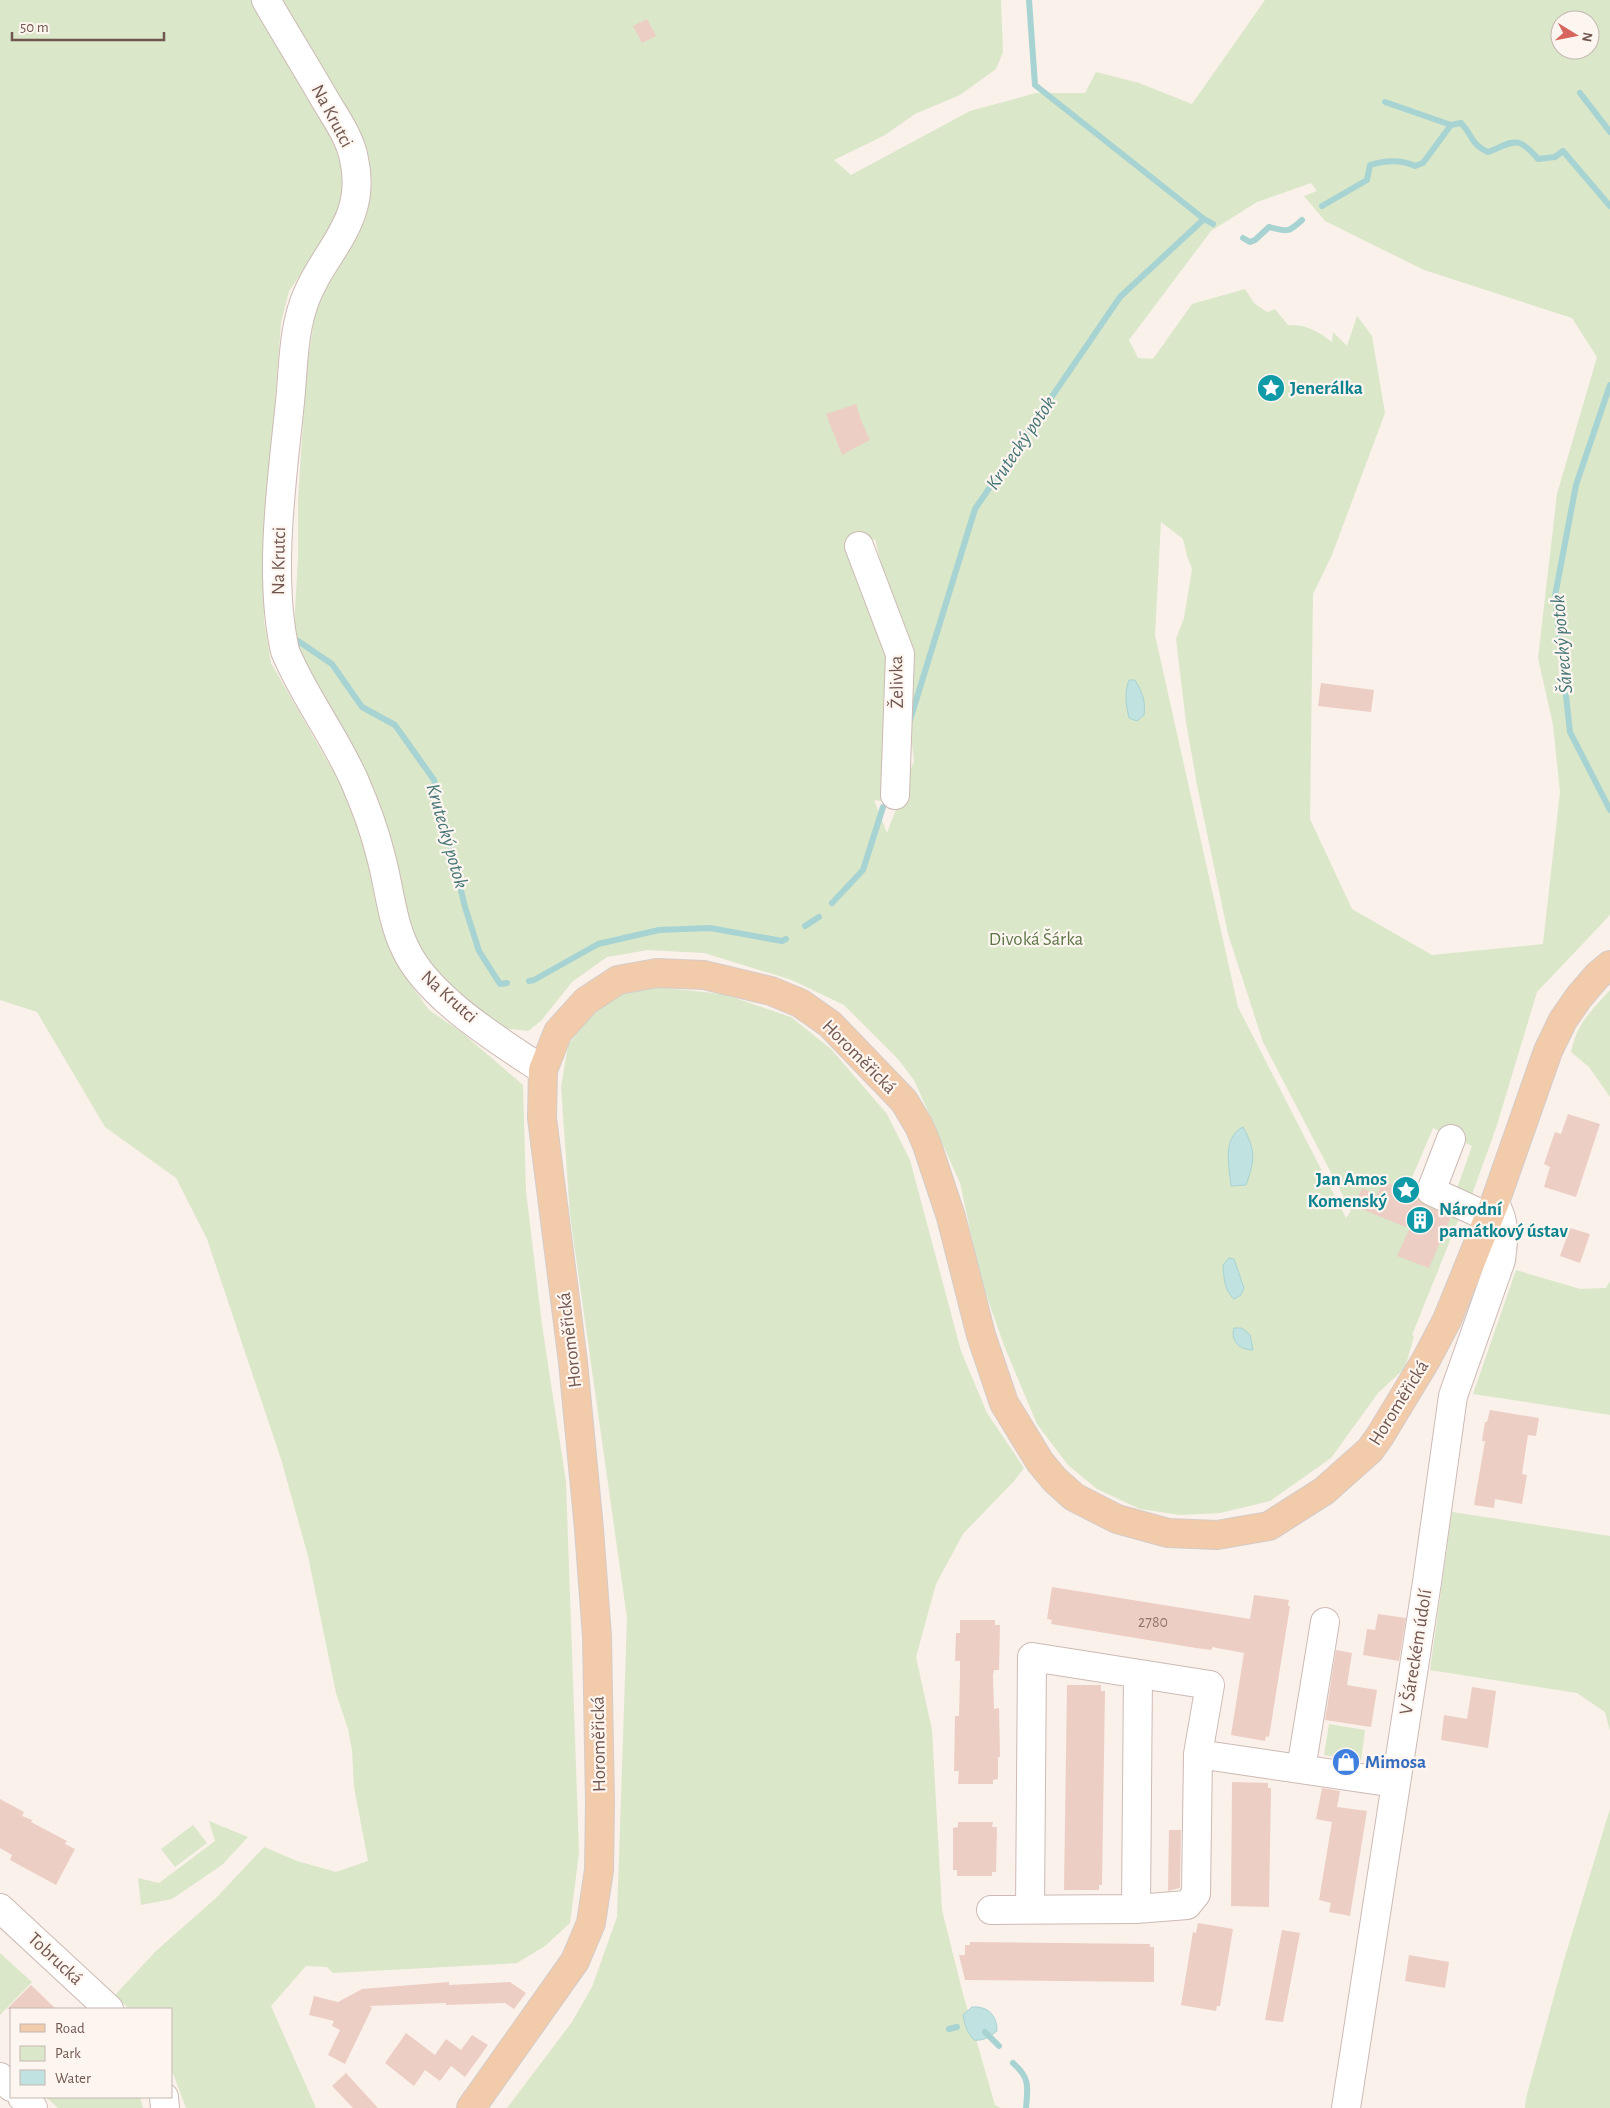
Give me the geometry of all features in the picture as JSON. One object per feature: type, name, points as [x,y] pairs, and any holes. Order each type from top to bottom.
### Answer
[{"type":"main road","name":"Horoměřická","points":[[471,2108],[575,1961],[591,1924],[599,1870],[596,1627],[589,1529],[573,1362],[542,1118],[543,1070],[558,1032],[586,1000],[618,980],[657,972],[704,975],[771,991],[800,1003],[830,1024],[904,1101],[919,1126],[951,1217],[981,1335],[1004,1403],[1040,1462],[1055,1480],[1074,1497],[1117,1519],[1168,1533],[1216,1535],[1269,1526],[1324,1491],[1370,1450],[1426,1360],[1447,1320],[1491,1210],[1552,1043],[1563,1020],[1578,998],[1597,976],[1610,965]]},
{"type":"street","name":"Na Krutci","points":[[266,0],[342,129],[354,159],[356,174],[356,194],[348,225],[308,292],[298,326],[280,496],[278,584],[280,632],[285,652],[354,780],[380,852],[399,932],[412,961],[424,978],[462,1012],[543,1070]]},
{"type":"street","name":"Želivka","points":[[859,546],[900,654],[895,795]]},
{"type":"street","points":[[1451,1140],[1432,1191],[1491,1210]]},
{"type":"street","name":"V Šáreckém údolí","points":[[1346,2108],[1427,1582],[1453,1396],[1501,1260],[1504,1234],[1501,1218],[1491,1210]]},
{"type":"street","points":[[1301,1770],[1325,1622]]},
{"type":"street","points":[[991,1910],[1136,1909],[1187,1905],[1196,1894],[1198,1754],[1210,1685],[1032,1657],[1030,1909]]},
{"type":"street","points":[[1136,1909],[1138,1674]]},
{"type":"street","points":[[1198,1754],[1395,1784]]},
{"type":"street","name":"Tobrucká","points":[[0,1908],[108,2008]]},
{"type":"street","points":[[22,2098],[33,2108]]},
{"type":"green space","points":[[0,0],[253,0],[299,73],[339,152],[345,172],[339,218],[289,291],[281,323],[269,484],[264,620],[271,663],[344,790],[369,861],[387,941],[399,968],[429,1010],[460,1031],[523,1085],[526,1191],[542,1325],[566,1482],[579,1853],[570,1923],[545,1946],[517,1963],[333,1973],[327,1967],[306,1966],[271,2006],[316,2108],[186,2108],[172,2071],[172,2008],[128,2008],[115,1995],[156,1951],[216,1898],[264,1847],[297,1861],[336,1872],[368,1861],[354,1787],[352,1750],[348,1729],[336,1693],[308,1556],[281,1459],[207,1239],[176,1178],[105,1127],[37,1012],[0,1000]]},
{"type":"green space","name":"Divoká Šárka","points":[[279,0],[1001,0],[1003,52],[996,69],[960,95],[915,114],[885,135],[834,160],[851,175],[970,111],[1036,93],[1085,93],[1096,72],[1139,83],[1192,104],[1265,0],[1610,0],[1610,915],[1537,992],[1496,1128],[1470,1200],[1462,1211],[1412,1335],[1414,1336],[1405,1368],[1378,1393],[1331,1458],[1270,1501],[1220,1513],[1180,1515],[1140,1509],[1097,1489],[1068,1465],[1037,1424],[1005,1348],[981,1280],[960,1183],[914,1080],[898,1059],[844,1005],[792,980],[704,953],[648,950],[607,957],[572,982],[541,1021],[528,1031],[502,1028],[431,971],[407,927],[293,647],[298,558],[298,501],[306,374],[316,307],[357,235],[372,184],[362,141]],"holes":[[[1311,183],[1317,191],[1304,196],[1325,221],[1424,270],[1572,318],[1597,357],[1557,494],[1538,658],[1553,725],[1560,792],[1543,944],[1432,955],[1352,909],[1310,819],[1313,594],[1332,555],[1385,413],[1372,336],[1357,316],[1347,346],[1333,332],[1332,342],[1312,329],[1288,325],[1275,309],[1267,312],[1254,303],[1245,289],[1192,304],[1153,359],[1138,358],[1129,340],[1211,231],[1257,202]],[[1161,522],[1183,539],[1192,569],[1184,618],[1176,639],[1186,722],[1197,785],[1228,934],[1263,1042],[1351,1211],[1346,1218],[1238,1007],[1155,635]],[[875,539],[898,632],[914,761],[887,833],[874,800],[881,801],[895,661],[853,549]],[[1433,1128],[1472,1146],[1452,1203],[1409,1185]]]},
{"type":"green space","points":[[656,987],[723,994],[791,1017],[831,1049],[887,1114],[910,1160],[961,1351],[987,1413],[1024,1468],[963,1534],[936,1584],[916,1657],[932,1730],[942,1910],[963,1994],[995,2105],[1001,2108],[507,2108],[572,2022],[592,1987],[617,1917],[627,1618],[570,1215],[561,1087],[568,1046],[586,1019],[619,992]]},
{"type":"green space","points":[[1610,990],[1610,1097],[1589,1067],[1571,1052],[1581,1025]]},
{"type":"green space","points":[[1516,1270],[1580,1289],[1606,1288],[1610,1281],[1610,1415],[1473,1394]]},
{"type":"green space","points":[[1452,1512],[1610,1536],[1610,1731],[1605,1712],[1577,1693],[1430,1670]]},
{"type":"green space","points":[[1329,1724],[1365,1730],[1361,1761],[1324,1755]]},
{"type":"green space","points":[[1610,1809],[1610,2108],[1525,2108],[1526,2098],[1564,1960]]},
{"type":"green space","points":[[209,1821],[248,1837],[222,1865],[172,1899],[141,1905],[138,1878],[159,1883],[215,1841]]},
{"type":"green space","points":[[193,1825],[207,1843],[175,1867],[161,1849]]},
{"type":"green space","points":[[0,1953],[32,1982],[0,2015]]},
{"type":"green space","points":[[47,2098],[140,2098],[143,2108],[58,2108]]},
{"type":"water","points":[[1129,680],[1135,680],[1144,701],[1144,715],[1137,721],[1129,718],[1126,704]]},
{"type":"water","points":[[1243,1127],[1252,1149],[1251,1169],[1246,1185],[1231,1186],[1228,1161],[1229,1145],[1236,1132]]},
{"type":"water","points":[[1229,1258],[1234,1259],[1244,1288],[1241,1295],[1234,1299],[1226,1288],[1224,1279],[1223,1265]]},
{"type":"water","points":[[1234,1328],[1242,1328],[1250,1335],[1253,1350],[1248,1350],[1237,1344],[1233,1337]]},
{"type":"water","points":[[972,2007],[983,2008],[991,2013],[997,2025],[997,2031],[981,2040],[974,2040],[967,2029],[963,2015]]},
{"type":"building","points":[[647,19],[656,36],[642,43],[633,26]]},
{"type":"building","points":[[856,404],[870,440],[842,455],[826,414]]},
{"type":"building","points":[[1321,683],[1374,690],[1371,712],[1318,706]]},
{"type":"building","points":[[1568,1114],[1600,1124],[1576,1197],[1544,1187],[1550,1167],[1544,1164],[1555,1132],[1561,1134]]},
{"type":"building","name":"Národní památkový ústav","points":[[1383,1181],[1416,1194],[1419,1201],[1424,1205],[1451,1217],[1429,1268],[1397,1256],[1411,1225],[1406,1227],[1354,1206],[1362,1188],[1377,1195]]},
{"type":"building","points":[[1570,1228],[1590,1234],[1580,1263],[1560,1256]]},
{"type":"building","points":[[1490,1410],[1539,1418],[1536,1436],[1528,1435],[1522,1474],[1527,1475],[1522,1504],[1495,1499],[1494,1508],[1474,1505],[1485,1441],[1482,1441],[1485,1422],[1487,1422]]},
{"type":"building","points":[[1052,1587],[1250,1619],[1254,1595],[1289,1600],[1288,1606],[1290,1606],[1269,1737],[1266,1736],[1265,1741],[1231,1735],[1244,1653],[1212,1647],[1212,1650],[1196,1648],[1051,1624],[1052,1620],[1047,1619]]},
{"type":"building","points":[[1378,1614],[1406,1618],[1399,1661],[1363,1655],[1367,1629],[1375,1630]]},
{"type":"building","points":[[960,1620],[995,1620],[995,1625],[1000,1625],[999,1670],[994,1670],[993,1675],[994,1709],[999,1708],[1000,1757],[998,1757],[998,1779],[993,1780],[993,1784],[958,1784],[959,1771],[954,1771],[955,1716],[959,1716],[960,1674],[960,1661],[955,1661],[956,1633],[960,1633]]},
{"type":"building","points":[[1336,1650],[1352,1653],[1347,1685],[1377,1690],[1371,1727],[1325,1720]]},
{"type":"building","points":[[1067,1685],[1101,1685],[1101,1691],[1105,1691],[1102,1885],[1099,1885],[1099,1890],[1064,1890]]},
{"type":"building","points":[[1472,1687],[1496,1691],[1488,1748],[1441,1740],[1444,1715],[1467,1719]]},
{"type":"building","points":[[1232,1782],[1268,1783],[1268,1788],[1271,1788],[1269,1907],[1231,1906]]},
{"type":"building","points":[[1322,1788],[1340,1791],[1337,1807],[1367,1811],[1350,1916],[1329,1912],[1331,1903],[1319,1900],[1332,1822],[1316,1819]]},
{"type":"building","points":[[0,1799],[24,1812],[22,1816],[67,1841],[65,1844],[75,1849],[56,1885],[10,1860],[12,1855],[0,1848]]},
{"type":"building","points":[[958,1822],[993,1822],[992,1827],[997,1827],[996,1872],[992,1872],[992,1876],[957,1876],[957,1870],[953,1870],[953,1828],[958,1827]]},
{"type":"building","points":[[1169,1830],[1181,1830],[1180,1888],[1168,1891]]},
{"type":"building","points":[[1198,1923],[1233,1929],[1220,2006],[1217,2006],[1216,2011],[1181,2005],[1193,1932],[1196,1933]]},
{"type":"building","points":[[1282,1930],[1300,1933],[1283,2022],[1265,2020]]},
{"type":"building","points":[[970,1942],[1150,1944],[1150,1947],[1154,1947],[1154,1982],[965,1980],[959,1955],[965,1955],[965,1945],[970,1945]]},
{"type":"building","points":[[1409,1955],[1449,1962],[1445,1988],[1405,1981]]},
{"type":"building","points":[[449,1982],[449,1985],[510,1982],[526,1993],[514,2009],[505,2003],[370,2006],[372,2008],[345,2064],[328,2055],[340,2030],[332,2026],[334,2021],[309,2015],[314,1996],[338,2002],[362,1989]]},
{"type":"building","points":[[31,1985],[55,2008],[10,2008],[7,2009]]},
{"type":"building","points":[[406,2033],[435,2055],[446,2039],[461,2050],[472,2035],[488,2045],[465,2077],[451,2066],[440,2081],[425,2070],[414,2086],[385,2063]]},
{"type":"building","points":[[346,2073],[378,2108],[353,2108],[332,2086]]},
{"type":"waterway","points":[[1029,0],[1035,85],[1204,219]]},
{"type":"waterway","points":[[1580,93],[1610,132]]},
{"type":"waterway","points":[[1385,102],[1451,125]]},
{"type":"waterway","name":"Krutecký potok","points":[[1322,206],[1367,180],[1370,165],[1393,161],[1415,166],[1423,163],[1451,125],[1461,123],[1478,146],[1488,152],[1515,142],[1525,146],[1538,159],[1555,157],[1563,151],[1610,206]]},
{"type":"waterway","name":"Krutecký potok","points":[[910,720],[975,509],[1120,297],[1204,219],[1213,224]]},
{"type":"waterway","name":"Krutecký potok","points":[[1243,238],[1250,242],[1255,240],[1269,227],[1287,230],[1293,228],[1302,220]]},
{"type":"waterway","name":"Šárecký potok","points":[[1610,385],[1576,485],[1555,596],[1570,732],[1610,810]]},
{"type":"waterway","name":"Krutecký potok","points":[[298,641],[332,664],[362,707],[395,725],[434,780],[465,907],[479,951],[500,984],[507,983]]},
{"type":"waterway","name":"Krutecký potok","points":[[832,903],[863,870],[883,807]]},
{"type":"waterway","name":"Krutecký potok","points":[[805,926],[819,917]]},
{"type":"waterway","name":"Krutecký potok","points":[[529,981],[598,944],[659,930],[710,928],[782,941],[786,939]]},
{"type":"waterway","points":[[949,2029],[957,2027]]},
{"type":"waterway","points":[[985,2032],[999,2046]]},
{"type":"waterway","points":[[1013,2063],[1019,2068],[1027,2083],[1026,2108]]},
{"type":"place","name":"Jenerálka","points":[[1271,388]]},
{"type":"place","name":"Jan Amos Komenský","points":[[1406,1190]]},
{"type":"place","name":"Národní památkový ústav","points":[[1420,1220]]},
{"type":"place","name":"Mimosa","points":[[1346,1762]]}]
